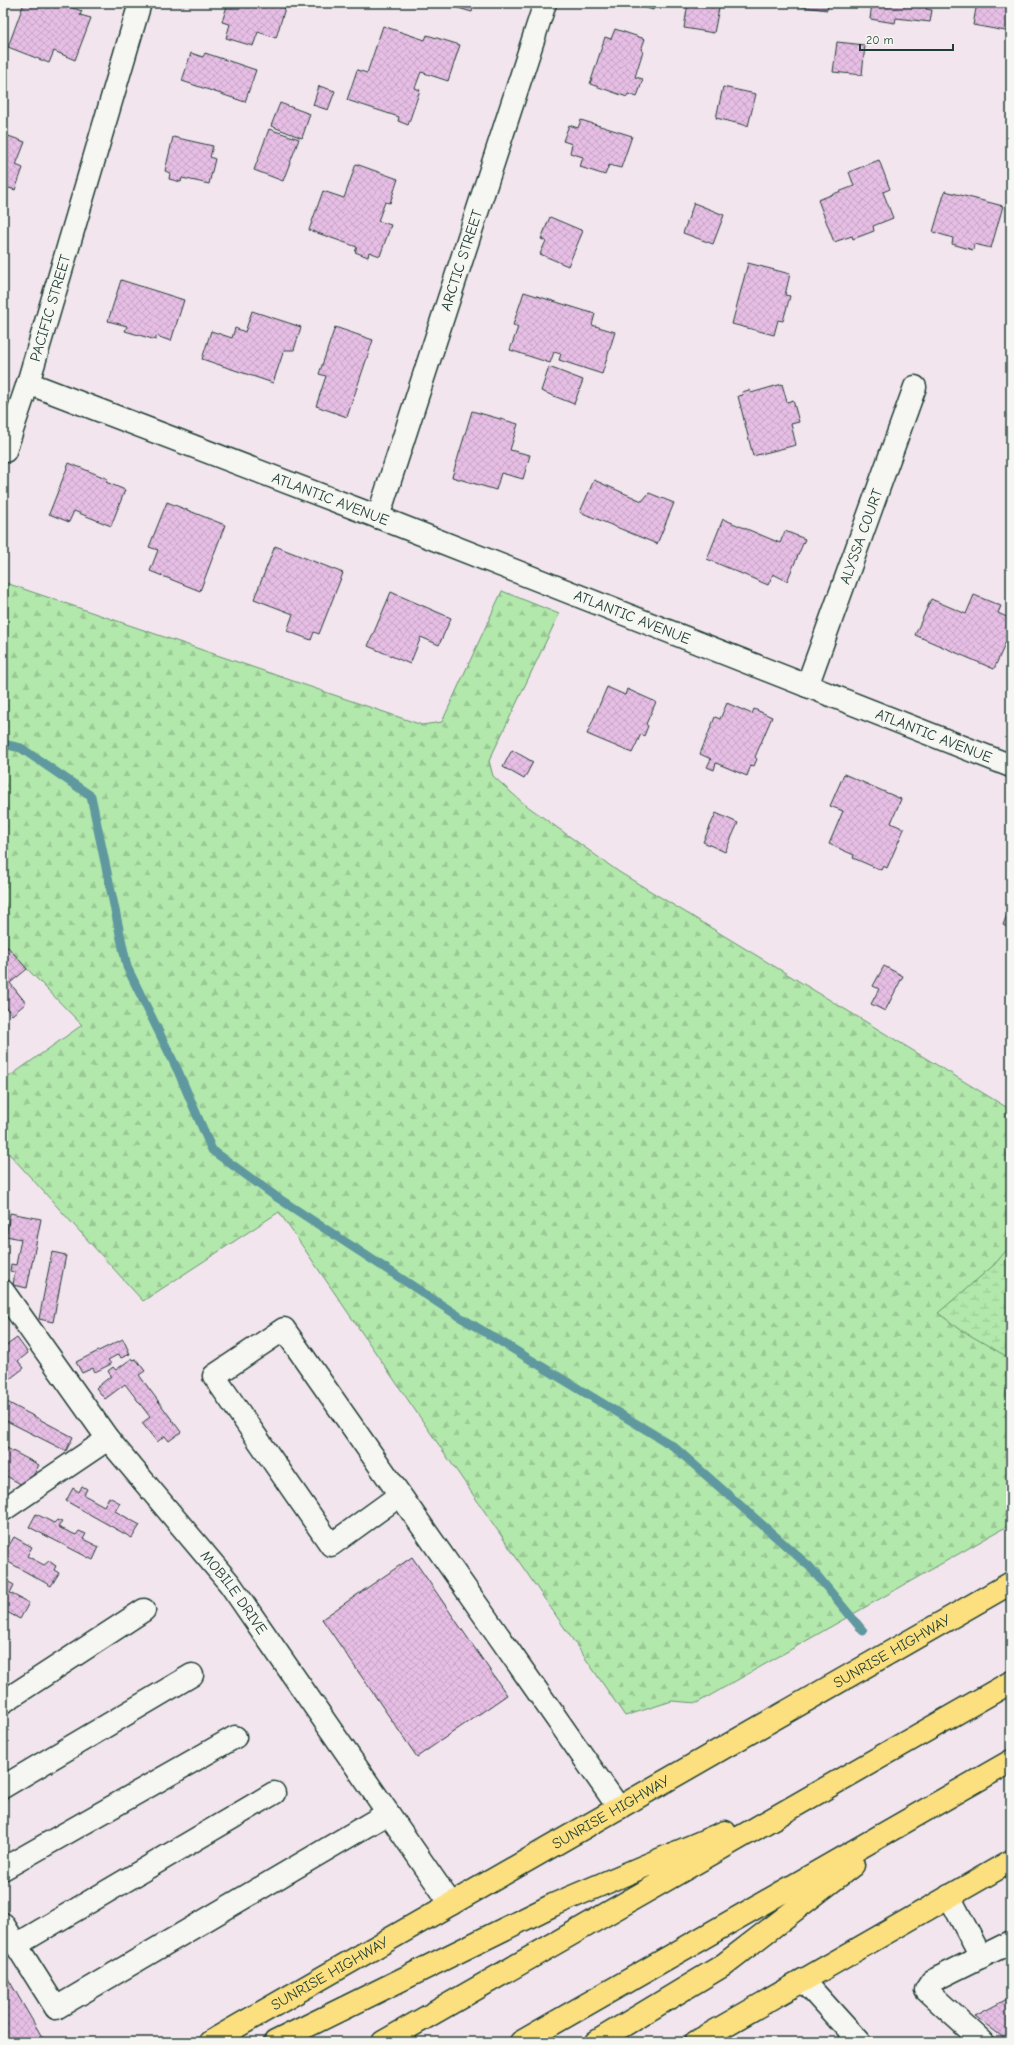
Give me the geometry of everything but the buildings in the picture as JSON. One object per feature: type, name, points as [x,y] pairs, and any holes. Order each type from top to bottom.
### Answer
[{"type":"main road","name":"SUNRISE HIGHWAY","points":[[210,2042],[1011,1583]]},
{"type":"main road","points":[[382,2042],[1011,1682]]},
{"type":"main road","points":[[521,2042],[1011,1761]]},
{"type":"main road","points":[[275,2042],[553,1905],[818,1792]]},
{"type":"main road","points":[[596,2042],[722,1966],[919,1814]]},
{"type":"main road","points":[[696,2042],[1011,1861]]},
{"type":"street","name":"PACIFIC STREET","points":[[140,3],[28,383],[253,469]]},
{"type":"street","name":"ARCTIC STREET","points":[[378,517],[545,3]]},
{"type":"street","points":[[4,451],[28,383]]},
{"type":"street","name":"ALYSSA COURT","points":[[807,686],[915,387]]},
{"type":"street","name":"ATLANTIC AVENUE","points":[[253,469],[1011,766]]},
{"type":"street","name":"MOBILE DRIVE","points":[[3,1291],[108,1439],[230,1584],[451,1904]]},
{"type":"street","points":[[400,1495],[331,1545],[214,1376],[284,1329],[619,1808]]},
{"type":"street","points":[[3,1510],[108,1439]]},
{"type":"street","points":[[3,1702],[144,1610]]},
{"type":"street","points":[[3,1787],[192,1675]]},
{"type":"street","points":[[3,1869],[235,1736]]},
{"type":"street","points":[[16,1945],[274,1793]]},
{"type":"street","points":[[3,1924],[56,2008],[388,1813]]},
{"type":"street","points":[[949,1896],[981,1957]]},
{"type":"street","points":[[983,2042],[926,1990],[932,1981],[1011,1942]]},
{"type":"street","points":[[804,1980],[859,2042]]},
{"type":"green space","points":[[3,582],[422,725],[442,722],[502,591],[559,614],[489,761],[493,776],[523,803],[619,872],[1011,1110],[1011,1524],[697,1703],[672,1701],[625,1716],[279,1212],[143,1301],[3,1147],[3,1081],[82,1025],[3,944]]},
{"type":"green space","points":[[1011,1245],[1011,1359],[961,1330],[938,1313],[994,1265]]},
{"type":"waterway","points":[[3,744],[21,748],[91,796],[127,967],[178,1071],[212,1150],[275,1196],[460,1317],[673,1446],[810,1567],[863,1631]]}]
